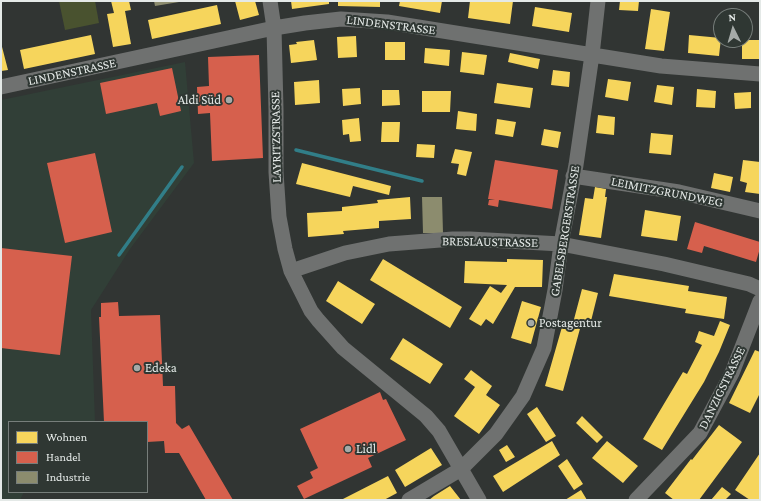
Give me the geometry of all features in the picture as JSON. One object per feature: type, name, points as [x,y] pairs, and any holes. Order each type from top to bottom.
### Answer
[{"type":"street","name":"LAYRITZSTRASSE","points":[[270,1],[274,28],[277,187],[279,217],[292,271],[311,311],[343,348],[426,416],[438,432],[479,500]]},
{"type":"street","name":"GABELSBERGERSTRASSE","points":[[408,500],[461,469],[496,434],[523,396],[544,348],[574,176],[592,55],[598,1]]},
{"type":"street","name":"LINDENSTRASSE","points":[[1,87],[274,28],[305,22],[341,19],[387,22],[661,66],[760,74]]},
{"type":"street","name":"LEIMITZGRUNDWEG","points":[[574,176],[679,192],[760,211]]},
{"type":"street","name":"BRESLAUSTRASSE","points":[[292,271],[345,253],[389,244],[452,239],[561,244],[664,264],[748,284],[760,289]]},
{"type":"street","name":"DANZIGSTRASSE","points":[[636,500],[700,433],[732,372],[760,301]]},
{"type":"shaded area","points":[[185,62],[194,163],[130,249],[91,310],[95,421],[8,421],[8,493],[24,493],[20,500],[1,500],[1,100]]},
{"type":"green space","points":[[59,1],[95,1],[99,23],[65,30]]},
{"type":"building: Wohnen","points":[[111,1],[129,1],[131,10],[125,11],[131,44],[113,47],[107,14],[114,13]]},
{"type":"building: Wohnen","points":[[235,1],[255,1],[259,15],[240,20]]},
{"type":"building: Wohnen","points":[[291,1],[329,1],[329,4],[292,9]]},
{"type":"building: Wohnen","points":[[338,1],[380,1],[380,7],[338,6]]},
{"type":"building: Wohnen","points":[[400,1],[442,1],[440,13],[399,6]]},
{"type":"building: Wohnen","points":[[470,1],[513,1],[510,24],[468,18]]},
{"type":"building: Wohnen","points":[[620,1],[639,1],[638,11],[619,10]]},
{"type":"building: Wohnen","points":[[217,5],[221,24],[152,39],[148,20]]},
{"type":"building: Wohnen","points":[[535,7],[572,13],[569,32],[532,26]]},
{"type":"building: Wohnen","points":[[651,9],[670,12],[664,51],[645,49]]},
{"type":"building: Wohnen","points":[[91,35],[95,54],[24,69],[20,50]]},
{"type":"building: Wohnen","points":[[689,35],[713,37],[713,48],[720,48],[719,56],[688,53]]},
{"type":"building: Wohnen","points":[[356,36],[357,57],[338,58],[337,37]]},
{"type":"building: Wohnen","points":[[314,40],[317,60],[291,63],[289,45],[297,44],[296,42]]},
{"type":"building: Wohnen","points":[[753,40],[760,40],[760,59],[742,59],[742,48],[753,48]]},
{"type":"building: Wohnen","points":[[385,42],[405,42],[405,60],[385,60]]},
{"type":"building: Wohnen","points":[[1,43],[8,70],[1,71]]},
{"type":"building: Wohnen","points":[[425,48],[450,50],[449,66],[424,63]]},
{"type":"building: Wohnen","points":[[462,52],[487,55],[484,75],[460,72]]},
{"type":"building: Wohnen","points":[[510,53],[540,59],[538,69],[508,62]]},
{"type":"building: Wohnen","points":[[553,70],[570,72],[569,87],[551,85]]},
{"type":"building: Wohnen","points":[[608,79],[631,82],[628,101],[605,97]]},
{"type":"building: Wohnen","points":[[319,80],[320,103],[295,105],[294,82]]},
{"type":"building: Wohnen","points":[[497,83],[533,88],[530,108],[494,103]]},
{"type":"building: Wohnen","points":[[657,85],[674,87],[672,105],[654,102]]},
{"type":"building: Wohnen","points":[[360,88],[361,104],[343,106],[342,89]]},
{"type":"building: Wohnen","points":[[697,89],[716,91],[715,108],[696,107]]},
{"type":"building: Wohnen","points":[[382,90],[399,90],[400,105],[382,106]]},
{"type":"building: Wohnen","points":[[422,91],[451,91],[450,112],[422,112]]},
{"type":"building: Wohnen","points":[[751,92],[751,108],[735,109],[734,93]]},
{"type":"building: Wohnen","points":[[458,111],[477,114],[476,131],[456,129]]},
{"type":"building: Wohnen","points":[[598,115],[615,117],[614,135],[596,133]]},
{"type":"building: Wohnen","points":[[359,118],[361,141],[350,142],[349,134],[343,135],[342,120]]},
{"type":"building: Wohnen","points":[[497,119],[516,122],[513,137],[495,134]]},
{"type":"building: Wohnen","points":[[382,122],[400,122],[399,142],[381,142]]},
{"type":"building: Wohnen","points":[[544,129],[561,132],[558,148],[541,145]]},
{"type":"building: Wohnen","points":[[651,133],[673,135],[671,155],[649,153]]},
{"type":"building: Wohnen","points":[[417,144],[435,145],[434,158],[416,157]]},
{"type":"building: Wohnen","points":[[455,149],[472,152],[466,176],[457,174],[459,164],[451,163]]},
{"type":"building: Wohnen","points":[[743,160],[760,162],[760,194],[745,192],[747,183],[740,181]]},
{"type":"building: Wohnen","points":[[302,163],[391,186],[389,195],[353,186],[350,197],[296,184]]},
{"type":"building: Wohnen","points":[[714,173],[733,177],[730,192],[711,188]]},
{"type":"building: Wohnen","points":[[595,187],[606,189],[605,197],[607,197],[601,238],[579,235],[585,198],[593,199]]},
{"type":"building: Wohnen","points":[[410,197],[411,219],[379,221],[379,228],[343,231],[344,234],[308,237],[307,213],[342,211],[342,207],[378,203],[377,200]]},
{"type":"building: Wohnen","points":[[645,210],[681,216],[677,241],[641,236]]},
{"type":"building: Wohnen","points":[[383,259],[462,307],[450,328],[370,280]]},
{"type":"building: Wohnen","points":[[507,259],[543,260],[542,287],[515,287],[493,324],[486,319],[481,326],[469,319],[490,286],[501,293],[507,285],[464,283],[465,261],[507,262]]},
{"type":"building: Wohnen","points":[[614,274],[689,286],[688,291],[727,297],[724,319],[685,313],[686,309],[609,296]]},
{"type":"building: Wohnen","points":[[338,281],[375,304],[362,324],[326,301]]},
{"type":"building: Wohnen","points":[[582,289],[598,293],[590,325],[581,325],[563,391],[545,386],[564,320],[573,323]]},
{"type":"building: Wohnen","points":[[522,301],[541,307],[531,344],[511,338]]},
{"type":"building: Wohnen","points":[[720,321],[730,325],[719,352],[704,382],[662,450],[643,439],[683,372],[687,374],[702,345],[695,342],[699,331],[714,336]]},
{"type":"building: Wohnen","points":[[403,338],[443,364],[430,384],[390,359]]},
{"type":"building: Wohnen","points":[[755,350],[760,352],[760,393],[750,413],[729,403]]},
{"type":"building: Wohnen","points":[[471,370],[492,386],[486,395],[500,405],[479,434],[454,416],[475,387],[464,379]]},
{"type":"building: Wohnen","points":[[537,407],[556,436],[546,442],[527,414]]},
{"type":"building: Wohnen","points":[[582,416],[603,437],[597,443],[576,423]]},
{"type":"building: Wohnen","points":[[719,425],[742,442],[699,500],[674,500],[665,493]]},
{"type":"building: Wohnen","points":[[552,441],[560,455],[503,492],[493,476]]},
{"type":"building: Wohnen","points":[[607,441],[638,466],[623,483],[592,458]]},
{"type":"building: Wohnen","points":[[507,445],[515,457],[506,462],[499,450]]},
{"type":"building: Wohnen","points":[[431,448],[442,465],[405,487],[395,470]]},
{"type":"building: Wohnen","points":[[760,453],[760,498],[758,500],[750,500],[735,490]]},
{"type":"building: Wohnen","points":[[567,459],[583,484],[574,490],[558,466]]},
{"type":"building: Wohnen","points":[[388,476],[397,493],[384,500],[341,500]]},
{"type":"building: Wohnen","points":[[450,486],[461,500],[429,500],[434,496]]},
{"type":"building: Wohnen","points":[[722,487],[731,494],[725,500],[711,500]]},
{"type":"building: Wohnen","points":[[581,490],[587,500],[565,500]]},
{"type":"building: Handel","name":"Aldi Süd","points":[[259,55],[263,158],[212,161],[210,113],[198,114],[197,87],[209,86],[208,57]]},
{"type":"building: Handel","points":[[172,68],[181,111],[160,116],[157,103],[106,114],[100,83]]},
{"type":"building: Handel","points":[[95,153],[112,232],[65,243],[47,163]]},
{"type":"building: Handel","points":[[495,160],[558,170],[552,209],[499,200],[498,207],[488,205],[489,200],[495,200],[488,199]]},
{"type":"building: Handel","points":[[695,222],[760,242],[756,262],[704,246],[702,253],[687,249]]},
{"type":"building: Handel","points":[[1,248],[72,256],[60,355],[1,348]]},
{"type":"building: Handel","points":[[118,302],[119,316],[160,315],[163,386],[175,386],[176,423],[182,429],[189,425],[233,500],[206,500],[179,453],[165,453],[164,441],[148,442],[148,421],[104,421],[99,317],[101,317],[101,303]]},
{"type":"building: Handel","name":"Lidl","points":[[380,392],[383,400],[386,399],[406,440],[368,458],[372,467],[304,499],[297,486],[313,478],[310,472],[318,468],[300,429]]},
{"type":"building: Industrie","points":[[154,1],[179,1],[179,2],[155,6]]},
{"type":"building: Industrie","points":[[422,197],[442,197],[443,233],[423,233]]},
{"type":"waterway","points":[[296,150],[422,181]]},
{"type":"waterway","points":[[119,255],[182,167]]},
{"type":"place","name":"Aldi Süd","points":[[229,100]]},
{"type":"place","name":"Postagentur","points":[[531,323]]},
{"type":"place","name":"Edeka","points":[[137,368]]},
{"type":"place","name":"Lidl","points":[[348,449]]}]
